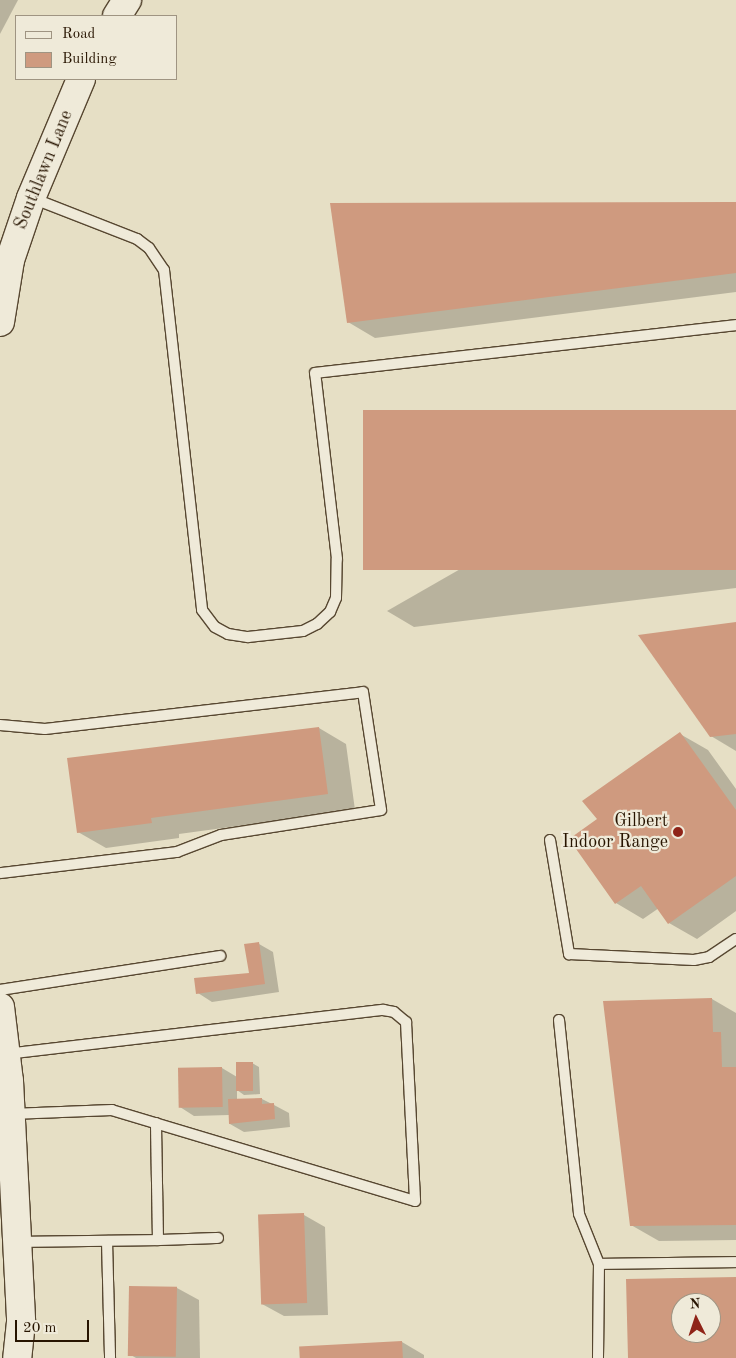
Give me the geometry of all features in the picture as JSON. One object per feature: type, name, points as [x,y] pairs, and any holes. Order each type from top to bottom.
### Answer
[{"type":"street","points":[[118,15],[127,0]]},
{"type":"street","name":"Southlawn Lane","points":[[0,322],[10,260],[31,198],[81,80]]},
{"type":"street","points":[[0,1007],[5,1114],[17,1242],[21,1322],[17,1358]]},
{"type":"lane","points":[[31,198],[137,239],[149,248],[164,270],[202,610],[214,627],[228,634],[248,637],[303,631],[317,624],[330,612],[336,598],[337,558],[314,373],[736,325]]},
{"type":"lane","points":[[0,725],[45,729],[363,692],[381,810],[221,835],[177,852],[0,873]]},
{"type":"lane","points":[[550,840],[569,954],[694,960],[709,957],[736,939]]},
{"type":"lane","points":[[0,990],[220,956]]},
{"type":"lane","points":[[3,1054],[383,1010],[394,1012],[406,1022],[415,1201],[112,1110],[5,1114]]},
{"type":"lane","points":[[560,1020],[579,1214],[599,1264],[598,1358]]},
{"type":"lane","points":[[156,1123],[158,1240]]},
{"type":"lane","points":[[17,1242],[218,1238]]},
{"type":"lane","points":[[107,1241],[110,1358]]},
{"type":"lane","points":[[599,1264],[736,1262]]},
{"type":"building","points":[[736,202],[736,273],[347,323],[330,203]]},
{"type":"building","points":[[363,410],[736,410],[736,570],[363,570]]},
{"type":"building","points":[[736,622],[736,734],[710,737],[638,635]]},
{"type":"building","points":[[319,727],[328,794],[151,818],[152,823],[77,833],[67,758]]},
{"type":"building","points":[[680,732],[736,810],[736,876],[668,924],[641,886],[615,904],[569,839],[597,819],[582,801]]},
{"type":"building","points":[[259,942],[265,984],[196,994],[194,978],[249,973],[244,944]]},
{"type":"building","points":[[712,998],[713,1032],[721,1032],[722,1067],[736,1067],[736,1225],[630,1226],[603,1001]]},
{"type":"building","points":[[236,1062],[253,1062],[253,1091],[236,1091]]},
{"type":"building","points":[[222,1067],[223,1107],[179,1108],[178,1068]]},
{"type":"building","points":[[262,1098],[262,1104],[274,1103],[275,1119],[229,1124],[228,1099]]},
{"type":"building","points":[[304,1213],[307,1303],[261,1305],[258,1215]]},
{"type":"building","points":[[736,1277],[736,1358],[628,1358],[626,1279]]},
{"type":"building","points":[[129,1286],[177,1287],[176,1357],[128,1356]]},
{"type":"building","points":[[402,1341],[403,1358],[300,1358],[299,1346]]},
{"type":"place","name":"Gilbert Indoor Range","points":[[678,832]]}]
